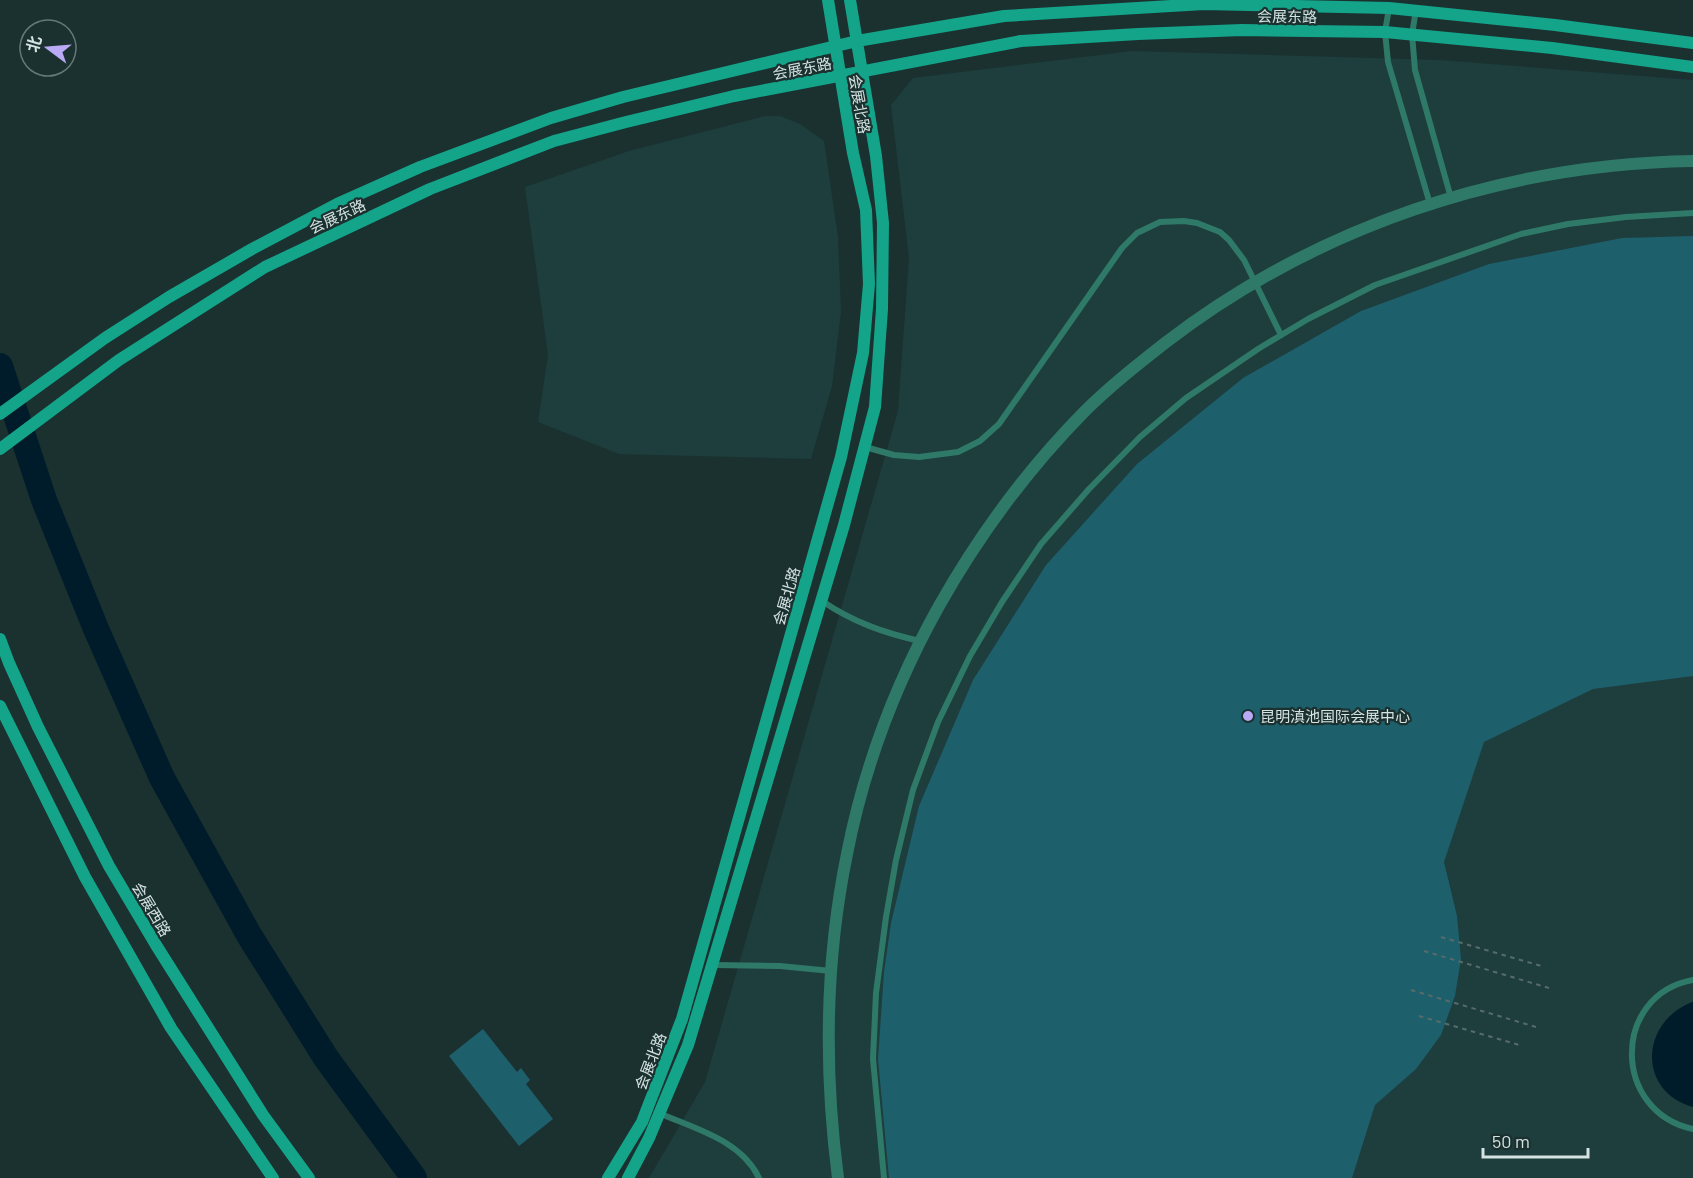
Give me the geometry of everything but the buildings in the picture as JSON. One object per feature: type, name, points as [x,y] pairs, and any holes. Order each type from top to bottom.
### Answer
[{"type":"street","name":"会展北路","points":[[608,1178],[642,1122],[682,1019],[841,457],[860,365],[869,284],[866,210],[853,153],[828,0]]},
{"type":"street","name":"会展北路","points":[[628,1178],[649,1138],[688,1045],[844,525],[875,407],[882,309],[883,224],[876,156],[850,0]]},
{"type":"street","name":"会展东路","points":[[0,414],[114,332],[169,297],[337,204],[420,167],[551,118],[623,97],[857,41],[993,18],[1204,4],[1416,10],[1693,43]]},
{"type":"street","name":"会展东路","points":[[1,448],[119,360],[265,267],[430,189],[554,141],[734,96],[1021,41],[1242,30],[1412,34],[1552,48],[1693,67]]},
{"type":"street","points":[[838,1178],[828,1060],[831,971],[840,890],[857,811],[881,733],[920,640],[952,583],[1023,481],[1084,412],[1117,381],[1190,323],[1228,298],[1322,246],[1368,226],[1430,204],[1499,185],[1600,166],[1693,161]]},
{"type":"street","name":"会展西路","points":[[0,639],[38,727],[109,866],[262,1115],[309,1178]]},
{"type":"street","points":[[0,706],[86,877],[171,1028],[273,1178]]},
{"type":"lane","points":[[1389,8],[1385,32],[1388,62],[1430,204]]},
{"type":"lane","points":[[1416,10],[1412,34],[1415,70],[1451,198]]},
{"type":"lane","points":[[884,1178],[873,1059],[876,993],[896,860],[913,790],[938,722],[969,656],[1041,544],[1089,489],[1140,437],[1186,398],[1308,319],[1375,285],[1521,234],[1580,222],[1693,213]]},
{"type":"lane","points":[[865,447],[919,457],[958,452],[980,441],[999,424],[1122,248],[1137,233],[1160,222],[1197,223],[1220,232],[1229,240],[1244,260],[1281,335]]},
{"type":"lane","points":[[821,600],[843,615],[867,626],[920,640]]},
{"type":"lane","points":[[712,965],[780,966],[831,971]]},
{"type":"lane","points":[[1693,980],[1672,987],[1649,1006],[1641,1018],[1631,1046],[1634,1076],[1647,1102],[1670,1121],[1693,1129]]},
{"type":"lane","points":[[659,1113],[722,1140],[754,1167],[759,1178]]},
{"type":"path","points":[[1441,937],[1541,966]]},
{"type":"path","points":[[1424,951],[1549,988]]},
{"type":"path","points":[[1411,990],[1536,1027]]},
{"type":"path","points":[[1419,1016],[1519,1045]]},
{"type":"shaded area","name":"昆明滇池国际会展中心","points":[[1132,51],[1440,60],[1693,80],[1693,1178],[649,1178],[705,1082],[898,411],[909,258],[891,105],[913,78]]},
{"type":"shaded area","points":[[765,116],[780,116],[800,124],[824,141],[838,237],[841,312],[832,386],[811,459],[619,454],[538,422],[548,355],[525,187],[629,151]]},
{"type":"shaded area","points":[[1692,1002],[1693,1107],[1675,1099],[1662,1087],[1655,1073],[1652,1057],[1655,1040],[1662,1025],[1675,1012]]},
{"type":"waterway","points":[[0,366],[44,500],[96,629],[162,778],[249,935],[326,1058],[414,1178]]},
{"type":"place","name":"昆明滇池国际会展中心","points":[[1248,716]]}]
